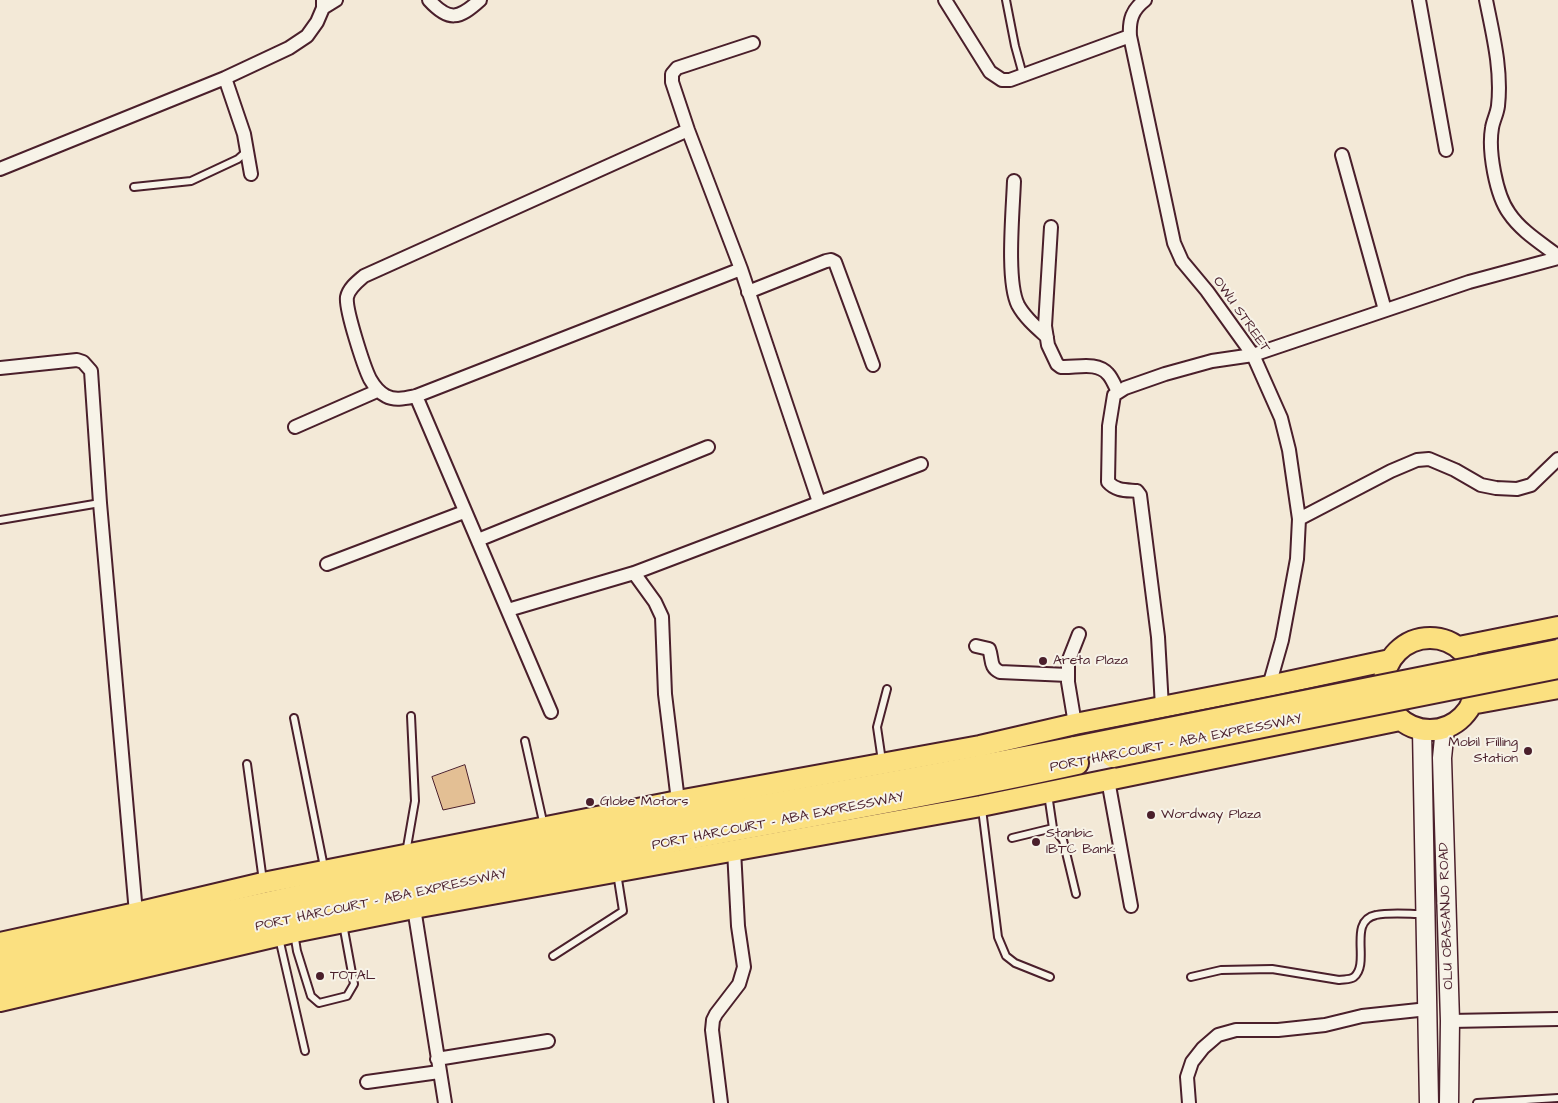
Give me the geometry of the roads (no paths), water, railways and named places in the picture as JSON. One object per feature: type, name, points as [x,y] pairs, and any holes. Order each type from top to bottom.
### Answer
[{"type":"highway","name":"PORT HARCOURT - ABA EXPRESSWAY","points":[[0,982],[608,854],[995,781],[1076,755],[1558,651]]},
{"type":"highway","name":"PORT HARCOURT - ABA EXPRESSWAY","points":[[0,961],[497,855],[738,809],[983,766],[1076,755],[1558,667]]},
{"type":"main road","points":[[1458,647],[1558,627]]},
{"type":"main road","points":[[1422,638],[1447,641],[1458,647],[1468,658],[1474,671],[1476,685],[1474,699],[1467,712],[1457,722],[1445,728],[1433,730],[1422,730],[1400,720],[1391,710],[1385,692],[1385,672],[1390,660],[1398,650],[1409,642],[1422,638]]},
{"type":"main road","points":[[0,943],[136,914],[264,883],[406,854],[678,801],[980,746],[1075,724],[1390,660]]},
{"type":"main road","points":[[1471,704],[1558,688]]},
{"type":"main road","points":[[0,1001],[342,922],[981,806],[1400,720]]},
{"type":"main road","name":"OLU OBASANJO ROAD","points":[[1445,728],[1442,758],[1450,1021],[1449,1103]]},
{"type":"main road","name":"OLU OBASANJO ROAD","points":[[1422,730],[1429,1103]]},
{"type":"street","points":[[0,169],[225,78],[289,48],[308,36],[317,22],[323,4],[336,0]]},
{"type":"street","points":[[429,0],[439,10],[452,16],[460,15],[480,0]]},
{"type":"street","points":[[945,0],[990,72],[1002,80],[1010,80],[1130,36]]},
{"type":"street","name":"OWU STREET","points":[[1145,0],[1133,12],[1130,20],[1130,36],[1174,244],[1182,260],[1253,355],[1281,418],[1289,450],[1299,518],[1297,559],[1282,640],[1269,686]]},
{"type":"street","points":[[1419,0],[1446,150]]},
{"type":"street","points":[[1486,0],[1495,44],[1498,75],[1498,108],[1492,129],[1492,155],[1496,183],[1508,213],[1526,231],[1558,257]]},
{"type":"street","points":[[753,43],[677,68],[672,74],[672,82],[688,130],[741,270],[819,502]]},
{"type":"street","points":[[225,78],[244,134],[251,174]]},
{"type":"street","points":[[688,130],[364,276],[350,289],[347,297],[348,313],[369,378],[377,390],[387,397],[395,399],[416,396],[741,270]]},
{"type":"street","points":[[1342,155],[1385,310]]},
{"type":"street","points":[[1014,181],[1012,264],[1014,294],[1018,306],[1047,337]]},
{"type":"street","points":[[1051,227],[1045,326],[1048,345],[1057,364],[1061,367],[1100,367],[1108,374],[1118,392]]},
{"type":"street","points":[[1162,707],[1158,636],[1140,495],[1137,491],[1118,489],[1108,482],[1109,426],[1114,395],[1165,374],[1212,361],[1253,355],[1469,282],[1558,257]]},
{"type":"street","points":[[748,292],[826,261],[831,260],[835,262],[873,365]]},
{"type":"street","points":[[0,368],[77,360],[88,366],[93,377],[100,503],[136,914]]},
{"type":"street","points":[[295,427],[377,390]]},
{"type":"street","points":[[416,396],[551,712]]},
{"type":"street","points":[[478,540],[708,447]]},
{"type":"street","points":[[1299,518],[1391,471],[1417,460],[1429,459],[1455,470],[1481,485],[1517,489],[1531,485],[1558,459]]},
{"type":"street","points":[[508,610],[634,573],[920,464]]},
{"type":"street","points":[[327,564],[464,512]]},
{"type":"street","points":[[634,573],[655,602],[662,617],[665,694],[678,801]]},
{"type":"street","points":[[1075,724],[1068,662],[1079,634]]},
{"type":"street","points":[[976,646],[989,649],[991,665],[1000,672],[1068,675]]},
{"type":"street","points":[[1108,780],[1131,906]]},
{"type":"street","points":[[721,1103],[712,1025],[716,1014],[739,984],[744,967],[738,926],[734,850]]},
{"type":"street","points":[[414,908],[445,1103]]},
{"type":"street","points":[[1189,1103],[1187,1077],[1192,1062],[1203,1048],[1218,1035],[1236,1030],[1278,1030],[1325,1025],[1362,1016],[1428,1009]]},
{"type":"street","points":[[1450,1021],[1558,1019]]},
{"type":"street","points":[[367,1082],[499,1048],[548,1041]]},
{"type":"lane","points":[[1006,0],[1023,75]]},
{"type":"lane","points":[[134,187],[191,181],[238,159],[247,151]]},
{"type":"lane","points":[[0,520],[100,503]]},
{"type":"lane","points":[[883,764],[877,727],[887,689]]},
{"type":"lane","points":[[406,854],[415,801],[411,716]]},
{"type":"lane","points":[[294,718],[325,871]]},
{"type":"lane","points":[[525,741],[544,827]]},
{"type":"lane","points":[[247,764],[264,883]]},
{"type":"lane","points":[[1048,793],[1053,828],[1063,840],[1076,894]]},
{"type":"lane","points":[[981,806],[998,937],[1006,956],[1014,963],[1050,978]]},
{"type":"lane","points":[[1012,838],[1053,828]]},
{"type":"lane","points":[[553,956],[623,911],[617,872]]},
{"type":"lane","points":[[1191,977],[1221,970],[1272,969],[1339,980],[1349,979],[1355,976],[1359,969],[1361,956],[1360,933],[1367,919],[1375,915],[1426,914]]},
{"type":"lane","points":[[286,934],[297,951],[311,996],[319,1003],[347,996],[354,984],[342,922]]},
{"type":"lane","points":[[286,934],[305,1050]]},
{"type":"lane","points":[[1477,1103],[1558,1098]]},
{"type":"place","name":"Areta Plaza","points":[[1043,661]]},
{"type":"place","name":"Mobil Filling Station","points":[[1528,751]]},
{"type":"place","name":"Globe Motors","points":[[590,802]]},
{"type":"place","name":"Wordway Plaza","points":[[1151,815]]},
{"type":"place","name":"Stanbic IBTC Bank","points":[[1036,842]]},
{"type":"place","name":"TOTAL","points":[[320,976]]}]
